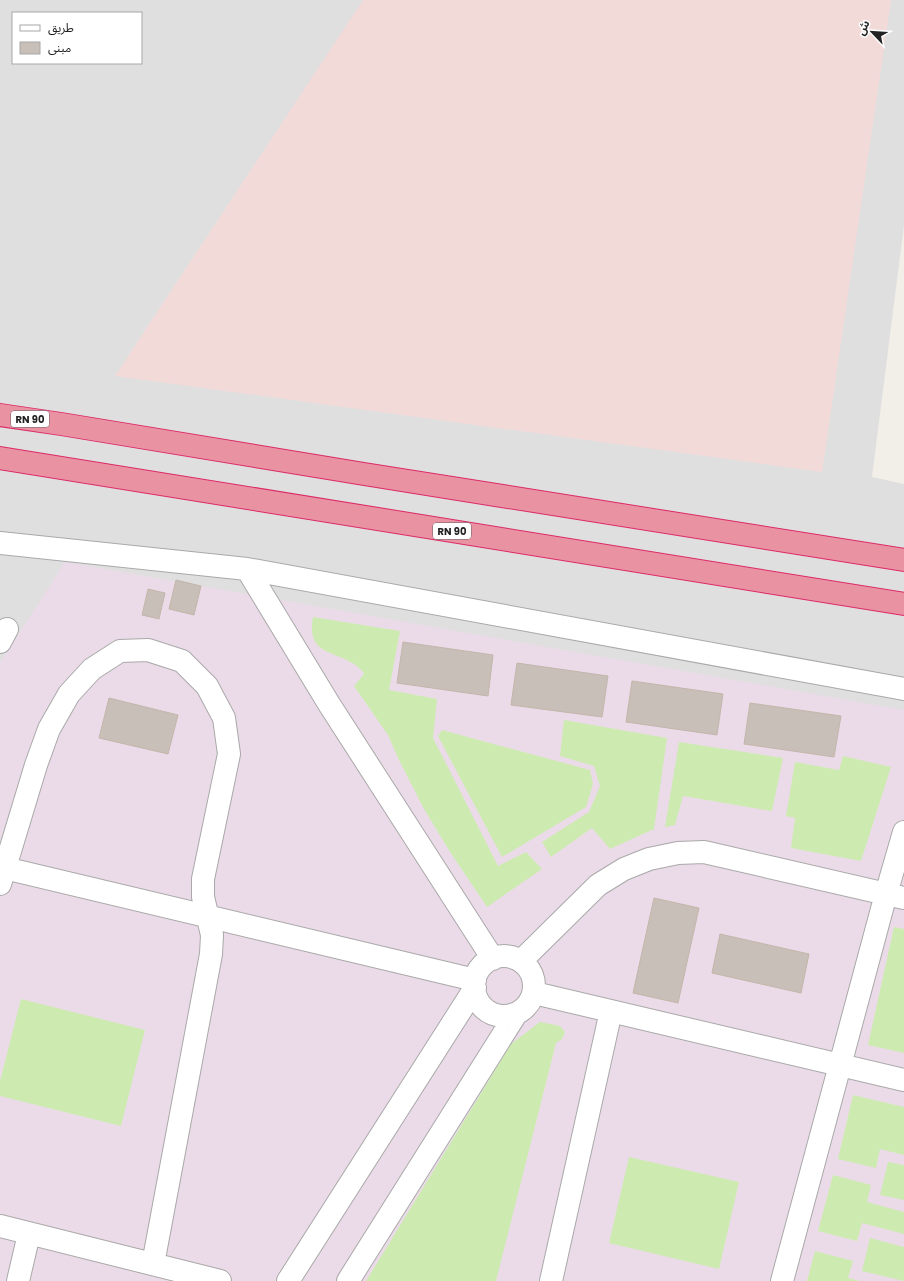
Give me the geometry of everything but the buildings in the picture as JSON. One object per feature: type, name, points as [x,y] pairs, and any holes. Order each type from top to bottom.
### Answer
[{"type":"highway","name":"RN 90","points":[[0,415],[904,560]]},
{"type":"highway","name":"RN 90","points":[[0,458],[904,604]]},
{"type":"lane","points":[[0,543],[247,569],[904,689]]},
{"type":"lane","points":[[247,569],[329,704],[493,959]]},
{"type":"lane","points":[[153,1264],[210,954],[212,935],[208,916],[203,897],[203,879],[229,754],[224,718],[207,686],[182,661],[148,650],[120,651],[92,669],[69,694],[49,729],[1,873],[208,916],[475,984]]},
{"type":"lane","points":[[782,1281],[841,1065],[895,896],[904,832]]},
{"type":"lane","points":[[521,961],[598,885],[624,869],[649,859],[678,853],[704,852],[895,896]]},
{"type":"lane","points":[[288,1281],[475,984],[482,967],[493,959],[507,956],[521,961],[532,975],[534,993],[524,1009],[516,1014],[505,1016],[494,1014],[484,1008],[477,998],[475,984]]},
{"type":"lane","points":[[534,993],[904,1080]]},
{"type":"lane","points":[[551,1281],[611,1011]]},
{"type":"lane","points":[[348,1281],[516,1014]]},
{"type":"lane","points":[[0,1226],[220,1281]]},
{"type":"lane","points":[[18,1281],[29,1234]]},
{"type":"shaded area","points":[[0,0],[904,0],[904,225],[872,477],[904,484],[904,1281],[0,1281]]},
{"type":"shaded area","points":[[363,0],[891,0],[822,472],[115,376]]},
{"type":"shaded area","points":[[65,562],[904,710],[904,1281],[0,1281],[0,663]]},
{"type":"green space","points":[[313,617],[400,631],[389,690],[437,699],[433,738],[498,866],[526,852],[542,869],[487,907],[450,852],[424,809],[388,735],[354,686],[364,674],[363,672],[346,659],[320,647],[315,641],[312,631]]},
{"type":"green space","points":[[564,720],[667,738],[654,829],[610,849],[592,828],[551,857],[542,842],[589,812],[600,786],[594,766],[560,756]]},
{"type":"green space","points":[[442,730],[590,770],[593,784],[586,807],[502,857],[438,736]]},
{"type":"green space","points":[[679,742],[783,758],[772,811],[683,796],[675,825],[665,827]]},
{"type":"green space","points":[[843,756],[891,767],[861,861],[791,848],[795,818],[786,816],[795,762],[839,770]]},
{"type":"green space","points":[[894,927],[904,929],[904,1053],[868,1045]]},
{"type":"green space","points":[[21,999],[145,1030],[121,1126],[0,1096],[0,1081]]},
{"type":"green space","points":[[540,1022],[560,1026],[565,1032],[562,1039],[556,1043],[496,1281],[366,1281],[511,1044]]},
{"type":"green space","points":[[853,1095],[904,1107],[904,1155],[880,1149],[876,1168],[838,1159]]},
{"type":"green space","points":[[629,1157],[739,1182],[719,1269],[609,1243]]},
{"type":"green space","points":[[888,1162],[904,1165],[904,1200],[880,1195]]},
{"type":"green space","points":[[833,1175],[871,1185],[867,1202],[904,1212],[904,1234],[862,1223],[857,1241],[818,1231]]},
{"type":"green space","points":[[870,1238],[904,1247],[904,1281],[862,1271]]},
{"type":"green space","points":[[815,1251],[853,1261],[848,1278],[860,1281],[807,1281]]}]
